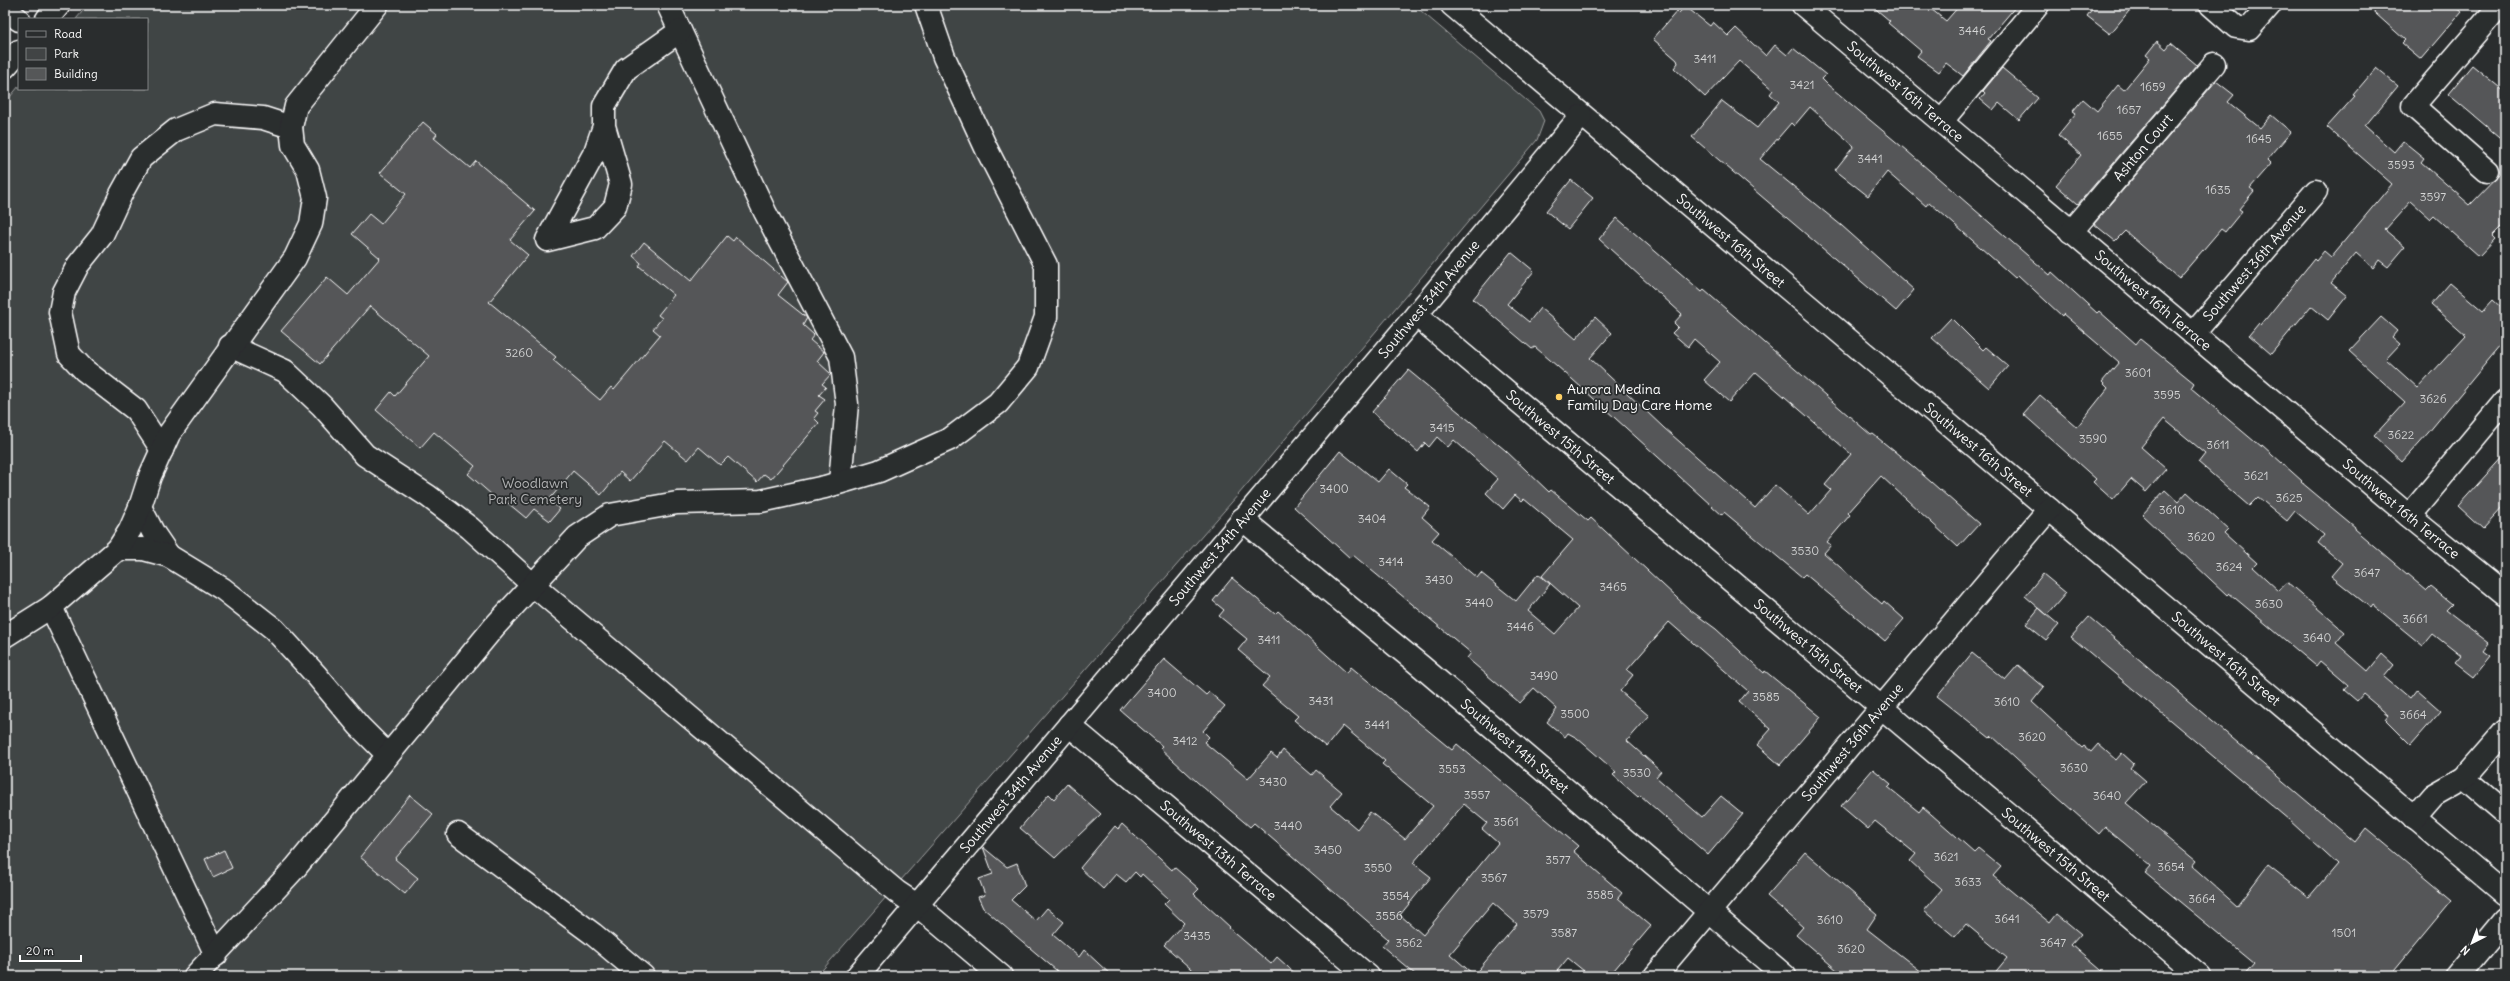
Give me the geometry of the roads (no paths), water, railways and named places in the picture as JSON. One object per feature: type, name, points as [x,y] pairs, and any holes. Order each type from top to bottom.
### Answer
[{"type":"street","points":[[48,18],[59,5]]},
{"type":"street","points":[[5,636],[51,607],[118,549],[130,530],[169,434],[230,346],[295,258],[311,224],[315,198],[308,170],[293,145],[290,127],[296,106],[377,5]]},
{"type":"street","points":[[668,5],[765,212],[840,357],[847,404],[840,482]]},
{"type":"street","points":[[195,976],[296,867],[494,627],[577,537],[610,515],[677,503],[761,501],[879,471],[950,439],[998,403],[1028,368],[1046,317],[1046,265],[970,114],[944,57],[926,5]]},
{"type":"street","name":"Southwest 16th Street","points":[[1452,5],[1581,116],[2505,894]]},
{"type":"street","name":"Southwest 16th Terrace","points":[[1803,5],[2409,516],[2505,594]]},
{"type":"street","points":[[1942,121],[2038,5]]},
{"type":"street","points":[[2211,5],[2236,27],[2249,29],[2270,5]]},
{"type":"street","points":[[2487,171],[2413,106],[2500,5]]},
{"type":"street","points":[[5,8],[18,19]]},
{"type":"street","points":[[604,126],[595,152],[547,240],[595,228],[615,208],[621,184],[604,126],[604,106],[626,69],[680,31]]},
{"type":"street","points":[[5,67],[18,52]]},
{"type":"street","name":"Ashton Court","points":[[2071,232],[2214,64]]},
{"type":"street","points":[[162,450],[136,410],[95,379],[69,354],[60,312],[64,292],[78,265],[102,234],[141,158],[176,130],[215,114],[263,118],[290,127]]},
{"type":"street","name":"Southwest 34th Avenue","points":[[857,976],[918,906],[1242,519],[1416,315],[1581,116]]},
{"type":"street","name":"Southwest 36th Avenue","points":[[2193,334],[2316,191]]},
{"type":"street","name":"Southwest 15th Street","points":[[1416,315],[2200,976]]},
{"type":"street","points":[[230,346],[285,371],[322,406],[365,455],[428,496],[470,528],[533,585],[897,892],[918,906],[1001,976]]},
{"type":"street","points":[[2409,516],[2505,401]]},
{"type":"street","points":[[140,507],[154,534],[169,556]]},
{"type":"street","name":"Southwest 36th Avenue","points":[[1655,976],[2049,509]]},
{"type":"street","name":"Southwest 14th Street","points":[[1242,519],[1428,672],[1785,976]]},
{"type":"street","points":[[118,549],[143,549],[169,556],[223,589],[274,629],[317,676],[358,726],[388,755]]},
{"type":"street","points":[[51,607],[216,955]]},
{"type":"street","name":"Southwest 13th Terrace","points":[[1069,725],[1368,976]]},
{"type":"street","points":[[2414,818],[2434,795],[2464,778],[2505,731]]},
{"type":"street","points":[[2464,778],[2505,813]]},
{"type":"street","points":[[458,834],[593,934],[643,976]]},
{"type":"street","points":[[2458,976],[2505,919]]},
{"type":"place","name":"Aurora Medina Family Day Care Home","points":[[1559,397]]},
{"type":"park label","name":"Woodlawn Park Cemetery","points":[[535,492]]}]
